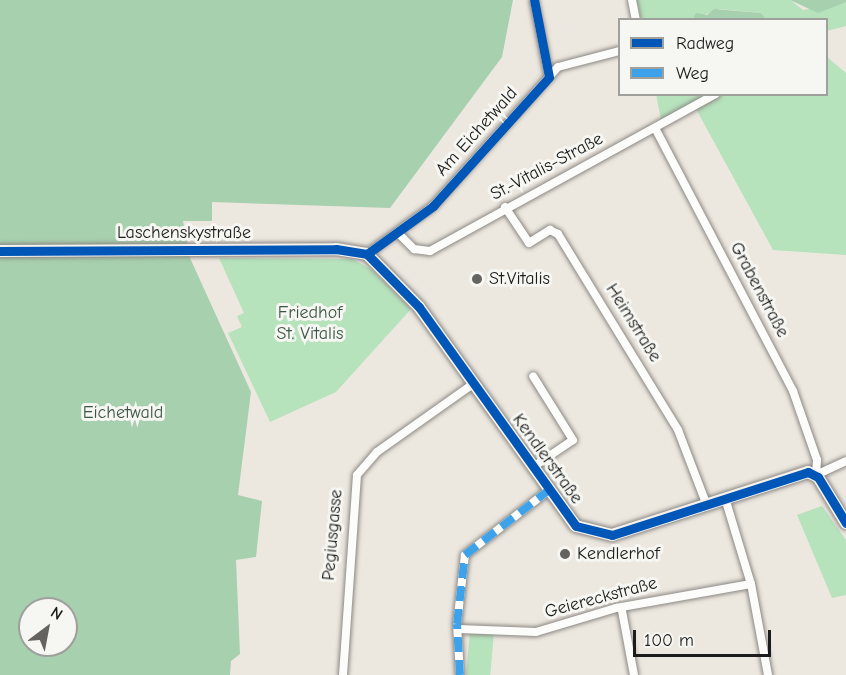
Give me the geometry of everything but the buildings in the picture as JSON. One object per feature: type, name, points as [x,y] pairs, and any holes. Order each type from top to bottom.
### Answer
[{"type":"street","points":[[534,0],[549,76]]},
{"type":"street","points":[[632,0],[636,18]]},
{"type":"street","name":"Am Eichetwald","points":[[367,254],[433,206],[549,76],[561,66],[618,52]]},
{"type":"street","name":"St.-Vitalis-Straße","points":[[398,233],[414,249],[428,252],[505,207],[712,96]]},
{"type":"street","name":"Grabenstraße","points":[[656,128],[793,391],[817,460],[816,475]]},
{"type":"street","name":"Heimstraße","points":[[505,207],[529,243],[550,230],[558,234],[678,430],[706,503]]},
{"type":"street","name":"Laschenskystraße","points":[[0,251],[336,249],[367,254]]},
{"type":"street","name":"Kendlerstraße","points":[[367,254],[411,298],[576,526],[600,535],[804,472],[816,475],[846,461]]},
{"type":"street","points":[[533,376],[573,440],[533,467]]},
{"type":"street","name":"Pegiusgasse","points":[[342,675],[357,475],[368,459],[473,384]]},
{"type":"street","points":[[816,475],[846,523]]},
{"type":"street","points":[[460,675],[459,629],[465,555],[549,490]]},
{"type":"street","points":[[725,498],[751,584],[768,675]]},
{"type":"street","name":"Geiereckstraße","points":[[459,629],[536,632],[668,597],[751,584]]},
{"type":"street","points":[[622,611],[634,675]]},
{"type":"green space","name":"Eichetwald","points":[[0,0],[513,0],[502,57],[390,208],[212,202],[212,221],[183,221],[190,258],[251,392],[238,495],[262,501],[256,557],[236,560],[240,654],[231,661],[230,675],[0,675]]},
{"type":"green space","points":[[637,0],[790,0],[803,10],[846,2],[846,26],[828,31],[828,18],[765,18],[761,13],[720,9],[696,18],[641,18]]},
{"type":"green space","points":[[790,0],[846,0],[846,2],[818,13]]},
{"type":"green space","points":[[714,9],[761,13],[765,18],[694,18],[696,13],[707,15]]},
{"type":"green space","points":[[828,58],[846,73],[846,255],[773,250],[696,109],[719,96],[828,96]]},
{"type":"green space","points":[[656,96],[708,96],[661,120]]},
{"type":"green space","name":"Friedhof St. Vitalis","points":[[219,258],[352,259],[371,269],[411,309],[336,392],[270,422],[228,333],[242,327],[237,316],[244,313]]},
{"type":"green space","points":[[822,506],[846,540],[846,595],[832,598],[797,515]]},
{"type":"green space","points":[[470,631],[494,633],[490,675],[466,675]]},
{"type":"marked path","points":[[460,675],[457,624],[465,555],[549,490]]},
{"type":"cycle path","points":[[367,254],[433,206],[549,77],[534,0]]},
{"type":"cycle path","points":[[0,251],[336,249],[367,254],[419,307],[576,526],[612,535],[808,472],[818,477],[846,523]]},
{"type":"place","name":"St.Vitalis","points":[[477,279]]},
{"type":"place","name":"Kendlerhof","points":[[565,554]]}]
